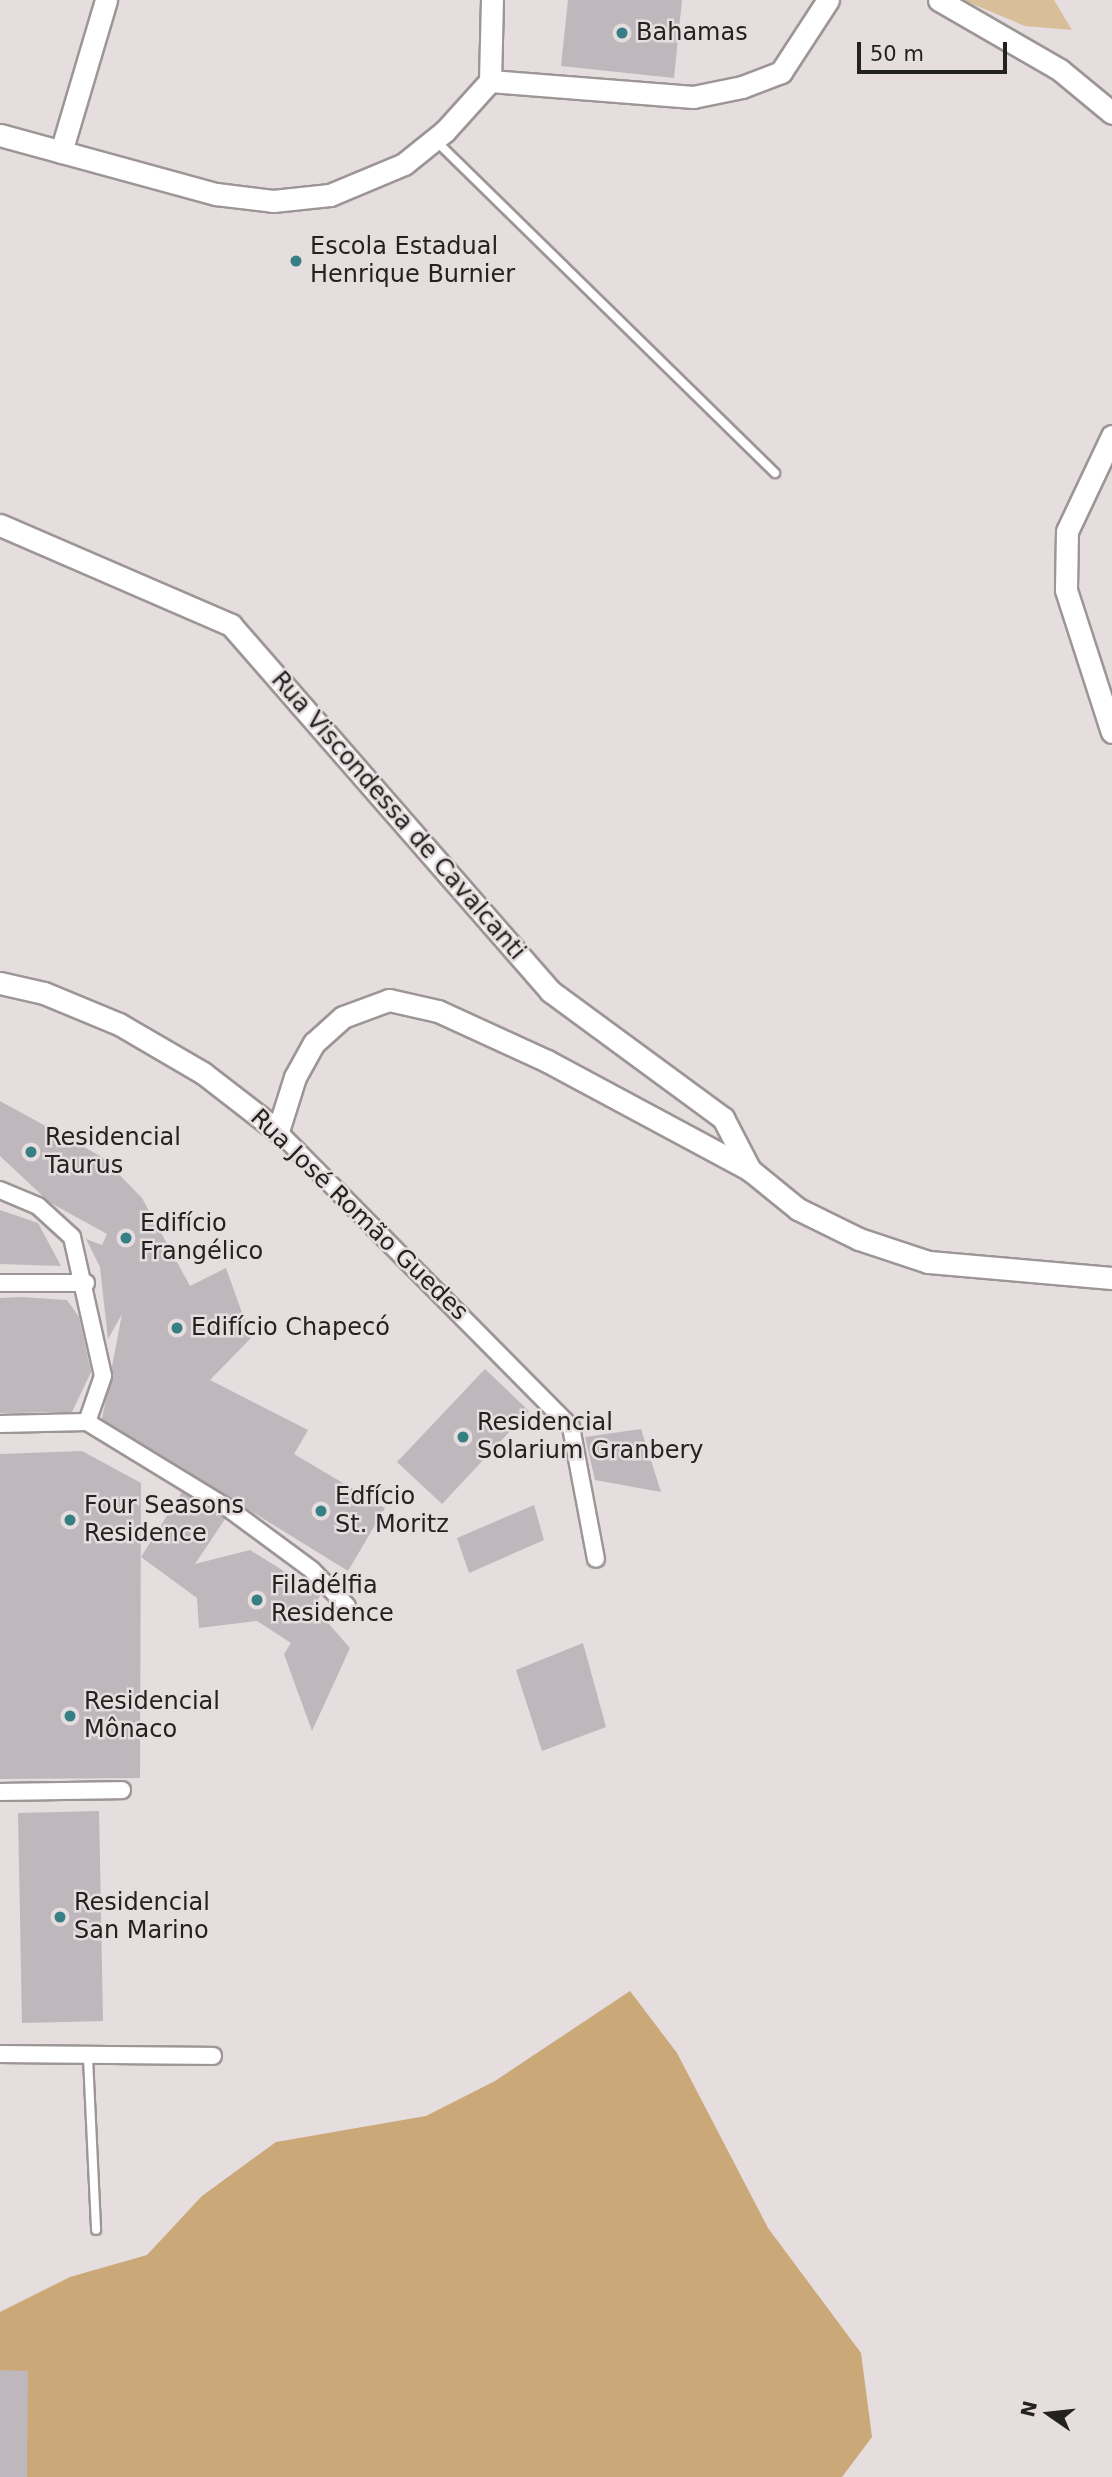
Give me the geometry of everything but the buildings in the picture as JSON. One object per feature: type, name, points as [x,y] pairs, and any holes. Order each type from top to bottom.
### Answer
[{"type":"street","points":[[61,152],[106,0]]},
{"type":"street","points":[[0,135],[216,194],[273,201],[354,190],[435,140],[490,81],[492,0]]},
{"type":"street","points":[[490,81],[693,97],[742,87],[781,72],[828,0]]},
{"type":"street","points":[[939,0],[1060,71],[1112,113]]},
{"type":"street","points":[[1112,436],[1067,531],[1066,590],[1112,732]]},
{"type":"street","name":"Rua Viscondessa de Cavalcanti","points":[[0,525],[231,625],[550,991],[723,1118],[750,1170]]},
{"type":"street","name":"Rua José Romão Guedes","points":[[0,984],[44,993],[119,1024],[203,1073],[278,1131],[571,1427],[596,1559]]},
{"type":"street","points":[[278,1131],[295,1077],[314,1043],[343,1017],[389,1000],[485,1031],[750,1170],[798,1209],[859,1239],[928,1262],[1112,1278]]},
{"type":"street","points":[[0,1190],[38,1206],[72,1237],[86,1283],[103,1376],[87,1422]]},
{"type":"street","points":[[0,1283],[86,1283]]},
{"type":"street","points":[[0,1424],[87,1422],[229,1508],[312,1570],[347,1606]]},
{"type":"street","points":[[0,1792],[122,1790]]},
{"type":"street","points":[[0,2054],[88,2058],[213,2056]]},
{"type":"lane","points":[[435,140],[775,473]]},
{"type":"lane","points":[[88,2058],[96,2230]]},
{"type":"shaded area","points":[[963,0],[1054,0],[1072,30],[1025,26]]},
{"type":"shaded area","points":[[630,1991],[677,2053],[768,2228],[861,2353],[872,2437],[842,2477],[16,2477],[0,2390],[0,2312],[70,2277],[147,2255],[202,2196],[276,2142],[426,2116],[495,2081]]},
{"type":"place","name":"Bahamas","points":[[622,33]]},
{"type":"place","name":"Escola Estadual Henrique Burnier","points":[[296,261]]},
{"type":"place","name":"Residencial Taurus","points":[[31,1152]]},
{"type":"place","name":"Edifício Frangélico","points":[[126,1238]]},
{"type":"place","name":"Edifício Chapecó","points":[[177,1328]]},
{"type":"place","name":"Residencial Solarium Granbery","points":[[463,1437]]},
{"type":"place","name":"Edfício St. Moritz","points":[[321,1511]]},
{"type":"place","name":"Four Seasons Residence","points":[[70,1520]]},
{"type":"place","name":"Filadélfia Residence","points":[[257,1600]]},
{"type":"place","name":"Residencial Mônaco","points":[[70,1716]]},
{"type":"place","name":"Residencial San Marino","points":[[60,1917]]}]
